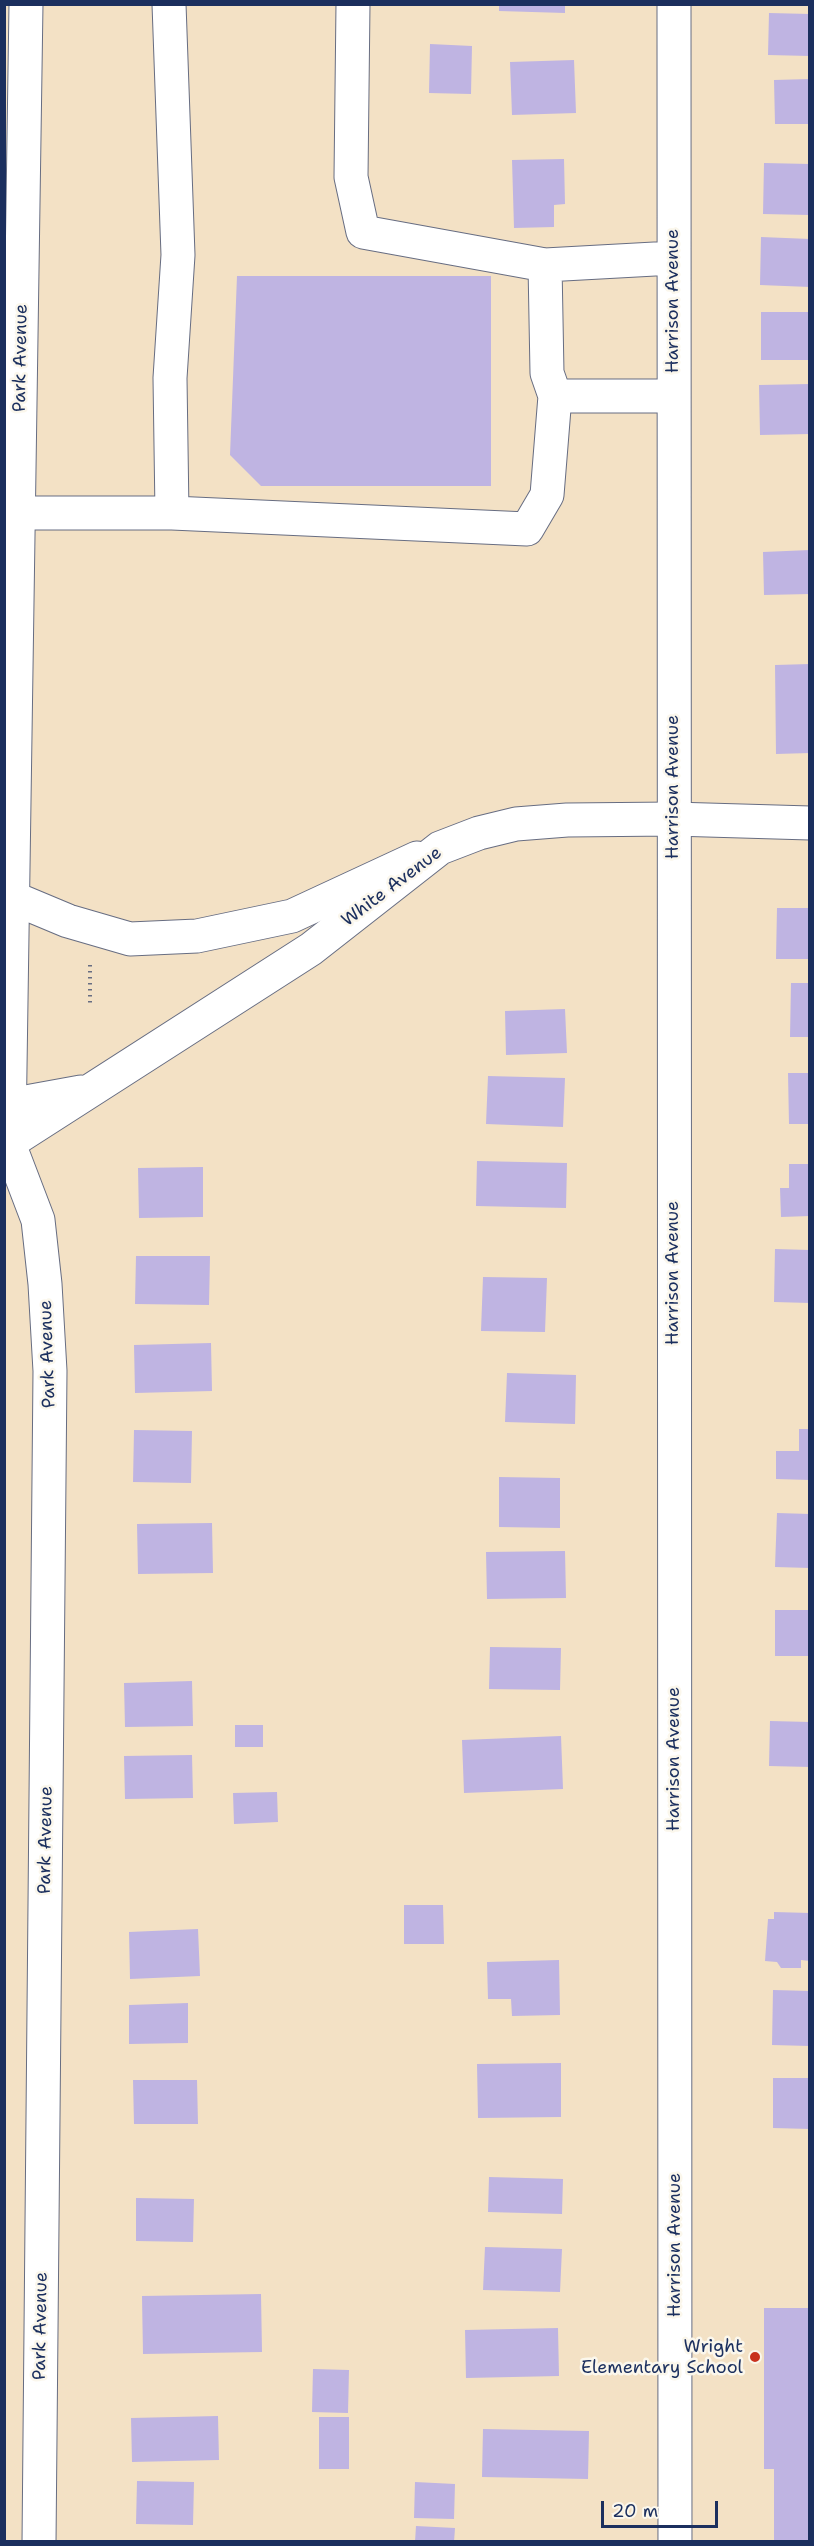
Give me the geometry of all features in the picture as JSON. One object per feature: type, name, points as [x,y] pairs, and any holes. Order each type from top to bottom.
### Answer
[{"type":"street","name":"Park Avenue","points":[[4,1186],[13,898],[26,4]]},
{"type":"street","points":[[169,4],[178,255],[170,378],[172,513]]},
{"type":"street","points":[[353,4],[351,177],[363,232],[545,265],[673,258]]},
{"type":"street","name":"Harrison Avenue","points":[[674,4],[675,2541]]},
{"type":"street","points":[[19,513],[172,513],[527,529],[547,495],[555,396],[547,373],[545,265]]},
{"type":"street","points":[[555,396],[673,396]]},
{"type":"street","name":"White Avenue","points":[[7,1145],[311,948],[440,848],[478,833],[516,824],[567,820],[673,819],[810,823]]},
{"type":"street","points":[[13,898],[68,921],[130,939],[197,936],[291,916],[440,848]]},
{"type":"street","name":"White Avenue","points":[[7,1104],[92,1091]]},
{"type":"street","name":"Park Avenue","points":[[7,1145],[38,1220],[51,1371],[39,2541]]},
{"type":"path","points":[[90,958],[90,1004]]},
{"type":"path","points":[[82,993],[90,993]]},
{"type":"building","points":[[499,4],[565,4],[565,13],[499,11]]},
{"type":"building","points":[[769,13],[810,14],[810,56],[768,55]]},
{"type":"building","points":[[430,44],[472,46],[471,94],[429,93]]},
{"type":"building","points":[[574,60],[576,113],[512,115],[510,62]]},
{"type":"building","points":[[810,79],[810,124],[775,124],[774,80]]},
{"type":"building","points":[[564,159],[565,204],[554,205],[554,227],[514,228],[512,160]]},
{"type":"building","points":[[764,163],[810,164],[810,215],[763,214]]},
{"type":"building","points":[[761,237],[810,239],[810,287],[760,285]]},
{"type":"building","points":[[237,276],[491,276],[491,486],[261,486],[230,455]]},
{"type":"building","points":[[761,312],[810,312],[810,360],[761,360]]},
{"type":"building","points":[[810,384],[810,434],[760,435],[759,385]]},
{"type":"building","points":[[810,550],[810,594],[764,595],[763,552]]},
{"type":"building","points":[[810,664],[810,753],[776,754],[775,665]]},
{"type":"building","points":[[777,908],[810,908],[810,959],[776,959]]},
{"type":"building","points":[[791,983],[810,983],[810,1037],[790,1037]]},
{"type":"building","points":[[565,1009],[567,1053],[506,1055],[505,1011]]},
{"type":"building","points":[[788,1073],[810,1073],[810,1124],[789,1124]]},
{"type":"building","points":[[488,1076],[565,1078],[563,1127],[486,1124]]},
{"type":"building","points":[[477,1161],[567,1163],[566,1208],[476,1206]]},
{"type":"building","points":[[789,1164],[810,1164],[810,1216],[781,1217],[780,1188],[789,1188]]},
{"type":"building","points":[[203,1167],[203,1217],[139,1218],[138,1168]]},
{"type":"building","points":[[775,1249],[810,1250],[810,1303],[774,1302]]},
{"type":"building","points":[[136,1256],[210,1256],[209,1305],[135,1304]]},
{"type":"building","points":[[483,1277],[547,1278],[545,1332],[481,1331]]},
{"type":"building","points":[[211,1343],[212,1391],[135,1393],[134,1345]]},
{"type":"building","points":[[507,1373],[576,1375],[575,1424],[505,1422]]},
{"type":"building","points":[[799,1429],[810,1429],[810,1480],[776,1479],[776,1451],[799,1451]]},
{"type":"building","points":[[134,1430],[192,1431],[191,1483],[133,1482]]},
{"type":"building","points":[[499,1477],[560,1478],[560,1528],[499,1527]]},
{"type":"building","points":[[777,1513],[810,1514],[810,1568],[775,1567]]},
{"type":"building","points":[[212,1523],[213,1573],[138,1574],[137,1524]]},
{"type":"building","points":[[565,1551],[566,1598],[487,1599],[486,1552]]},
{"type":"building","points":[[775,1610],[810,1610],[810,1656],[775,1656]]},
{"type":"building","points":[[490,1647],[561,1648],[560,1690],[489,1689]]},
{"type":"building","points":[[192,1681],[193,1726],[125,1727],[124,1683]]},
{"type":"building","points":[[770,1721],[810,1722],[810,1767],[769,1766]]},
{"type":"building","points":[[235,1725],[263,1725],[263,1747],[235,1747]]},
{"type":"building","points":[[561,1736],[563,1789],[464,1793],[462,1740]]},
{"type":"building","points":[[192,1755],[193,1798],[125,1799],[124,1756]]},
{"type":"building","points":[[277,1792],[278,1822],[234,1824],[233,1793]]},
{"type":"building","points":[[404,1905],[443,1905],[444,1944],[404,1944]]},
{"type":"building","points":[[774,1912],[810,1913],[810,1961],[801,1960],[801,1968],[781,1968],[777,1962],[765,1961],[768,1919],[774,1919]]},
{"type":"building","points":[[198,1929],[200,1976],[130,1979],[129,1932]]},
{"type":"building","points":[[559,1960],[560,2015],[512,2016],[511,1999],[488,1999],[487,1962]]},
{"type":"building","points":[[773,1990],[810,1991],[810,2046],[772,2045]]},
{"type":"building","points":[[188,2003],[188,2043],[129,2044],[129,2005]]},
{"type":"building","points":[[561,2063],[561,2117],[478,2118],[477,2064]]},
{"type":"building","points":[[773,2078],[810,2078],[810,2129],[773,2128]]},
{"type":"building","points":[[133,2080],[197,2080],[198,2124],[134,2124]]},
{"type":"building","points":[[489,2177],[563,2179],[562,2214],[488,2212]]},
{"type":"building","points":[[136,2198],[194,2199],[193,2242],[136,2241]]},
{"type":"building","points":[[485,2247],[562,2249],[560,2292],[483,2290]]},
{"type":"building","points":[[261,2294],[262,2352],[143,2354],[142,2296]]},
{"type":"building","points":[[764,2308],[810,2308],[810,2542],[774,2542],[774,2469],[764,2469]]},
{"type":"building","points":[[558,2328],[559,2376],[466,2378],[465,2330]]},
{"type":"building","points":[[313,2369],[349,2370],[348,2413],[312,2412]]},
{"type":"building","points":[[218,2416],[219,2460],[132,2462],[131,2418]]},
{"type":"building","points":[[319,2417],[349,2417],[349,2469],[319,2469]]},
{"type":"building","points":[[483,2429],[589,2431],[588,2479],[482,2477]]},
{"type":"building","points":[[137,2481],[194,2482],[193,2525],[136,2524]]},
{"type":"building","points":[[415,2482],[455,2484],[454,2519],[414,2518]]},
{"type":"building","points":[[416,2526],[455,2528],[454,2542],[415,2542]]},
{"type":"place","name":"Wright Elementary School","points":[[755,2357]]}]
